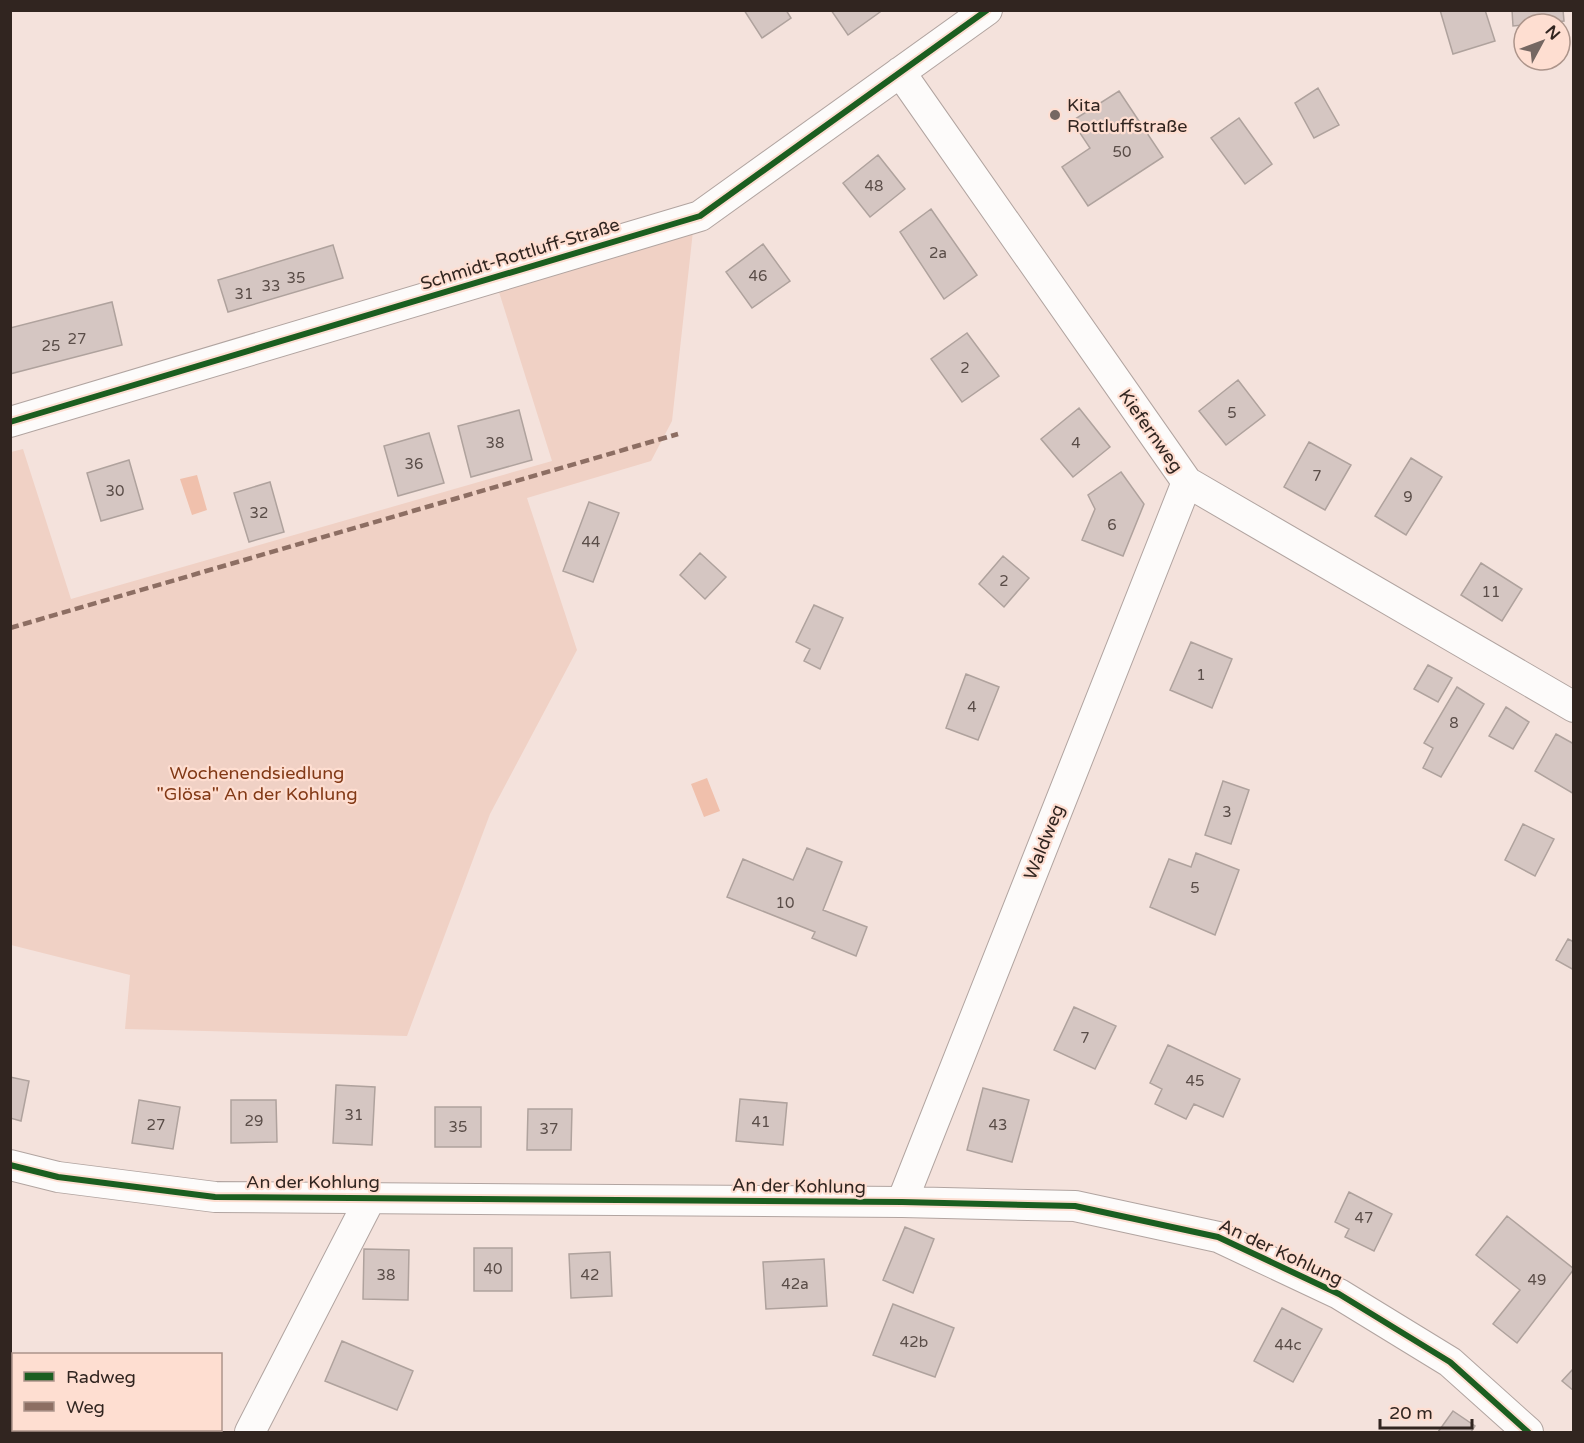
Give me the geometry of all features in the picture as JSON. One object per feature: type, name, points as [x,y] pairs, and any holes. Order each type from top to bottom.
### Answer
[{"type":"street","name":"Schmidt-Rottluff-Straße","points":[[10,422],[700,216],[987,10]]},
{"type":"street","name":"Kiefernweg","points":[[900,72],[1187,482],[1574,707]]},
{"type":"street","name":"Waldweg","points":[[902,1202],[1187,482]]},
{"type":"street","name":"An der Kohlung","points":[[10,1165],[58,1177],[215,1197],[902,1202],[1075,1206],[1218,1237],[1339,1294],[1450,1362],[1528,1432]]},
{"type":"street","points":[[250,1432],[371,1197]]},
{"type":"green space","name":"Wochenendsiedlung \"Glösa\" An der Kohlung","points":[[693,231],[672,421],[651,461],[527,498],[577,650],[490,814],[407,1036],[125,1029],[130,975],[11,945],[11,452],[23,449],[71,599],[552,461],[499,292]]},
{"type":"shaded area","points":[[197,475],[207,510],[192,515],[180,479]]},
{"type":"shaded area","points":[[707,778],[720,811],[704,817],[691,784]]},
{"type":"building","points":[[744,10],[786,10],[791,18],[762,38]]},
{"type":"building","points":[[831,10],[879,10],[880,12],[848,35]]},
{"type":"building","points":[[1440,10],[1485,10],[1495,41],[1453,54]]},
{"type":"building","points":[[1512,10],[1563,10],[1563,12],[1512,12]]},
{"type":"building","points":[[1318,88],[1339,125],[1314,138],[1295,103]]},
{"type":"building","points":[[1119,91],[1163,157],[1088,206],[1062,167],[1090,148],[1072,121]]},
{"type":"building","points":[[1239,118],[1272,164],[1245,184],[1211,138]]},
{"type":"building","points":[[878,155],[905,189],[870,217],[843,183]]},
{"type":"building","points":[[931,209],[977,275],[944,299],[900,232]]},
{"type":"building","points":[[763,244],[790,281],[752,308],[726,272]]},
{"type":"building","points":[[333,245],[343,278],[228,312],[218,280]]},
{"type":"building","points":[[112,302],[122,345],[10,374],[10,328]]},
{"type":"building","points":[[967,333],[999,376],[962,402],[931,359]]},
{"type":"building","points":[[1238,380],[1265,415],[1226,445],[1199,411]]},
{"type":"building","points":[[1079,408],[1110,447],[1073,477],[1041,439]]},
{"type":"building","points":[[519,410],[532,460],[471,477],[458,426]]},
{"type":"building","points":[[429,433],[444,483],[398,496],[384,446]]},
{"type":"building","points":[[1309,442],[1351,465],[1325,510],[1284,487]]},
{"type":"building","points":[[1411,458],[1442,477],[1406,535],[1375,516]]},
{"type":"building","points":[[129,460],[143,509],[101,521],[87,473]]},
{"type":"building","points":[[1121,472],[1144,504],[1123,556],[1082,540],[1095,509],[1088,495]]},
{"type":"building","points":[[270,482],[284,532],[249,542],[234,493]]},
{"type":"building","points":[[589,502],[619,513],[593,582],[563,571]]},
{"type":"building","points":[[700,553],[726,577],[705,599],[680,575]]},
{"type":"building","points":[[1003,556],[1029,578],[1004,607],[979,584]]},
{"type":"building","points":[[1481,563],[1522,589],[1502,621],[1461,595]]},
{"type":"building","points":[[814,605],[843,618],[820,669],[804,661],[810,649],[796,642]]},
{"type":"building","points":[[1191,642],[1232,659],[1212,708],[1170,690]]},
{"type":"building","points":[[1428,665],[1452,678],[1438,702],[1414,689]]},
{"type":"building","points":[[966,674],[999,687],[978,740],[946,728]]},
{"type":"building","points":[[1457,687],[1484,704],[1441,777],[1423,768],[1433,748],[1424,743]]},
{"type":"building","points":[[1506,707],[1529,722],[1513,749],[1489,736]]},
{"type":"building","points":[[1556,734],[1574,744],[1574,794],[1535,771]]},
{"type":"building","points":[[1223,781],[1249,790],[1231,844],[1205,835]]},
{"type":"building","points":[[1523,824],[1554,839],[1535,876],[1505,860]]},
{"type":"building","points":[[807,848],[842,862],[823,910],[867,927],[856,956],[812,938],[815,932],[727,897],[743,859],[793,880]]},
{"type":"building","points":[[1196,853],[1239,870],[1215,935],[1150,907],[1169,859],[1191,867]]},
{"type":"building","points":[[1568,939],[1574,942],[1574,970],[1556,960]]},
{"type":"building","points":[[1074,1007],[1116,1026],[1095,1069],[1054,1050]]},
{"type":"building","points":[[1168,1045],[1240,1079],[1223,1117],[1194,1104],[1186,1119],[1155,1104],[1162,1089],[1150,1083]]},
{"type":"building","points":[[10,1077],[29,1081],[21,1121],[10,1118]]},
{"type":"building","points":[[336,1085],[375,1087],[372,1145],[333,1143]]},
{"type":"building","points":[[983,1088],[1029,1100],[1012,1162],[967,1150]]},
{"type":"building","points":[[740,1099],[787,1103],[783,1145],[736,1141]]},
{"type":"building","points":[[139,1100],[180,1107],[173,1149],[132,1143]]},
{"type":"building","points":[[231,1100],[276,1100],[277,1142],[231,1143]]},
{"type":"building","points":[[435,1107],[481,1107],[481,1147],[435,1147]]},
{"type":"building","points":[[528,1109],[572,1109],[571,1150],[527,1150]]},
{"type":"building","points":[[1349,1192],[1392,1214],[1374,1251],[1345,1237],[1349,1229],[1335,1222]]},
{"type":"building","points":[[1507,1216],[1574,1269],[1517,1343],[1493,1324],[1520,1290],[1476,1255]]},
{"type":"building","points":[[905,1227],[934,1239],[913,1293],[883,1280]]},
{"type":"building","points":[[474,1248],[512,1248],[512,1291],[474,1291]]},
{"type":"building","points":[[364,1249],[409,1250],[408,1300],[363,1299]]},
{"type":"building","points":[[610,1252],[612,1296],[571,1298],[569,1254]]},
{"type":"building","points":[[824,1259],[827,1306],[766,1309],[763,1262]]},
{"type":"building","points":[[893,1304],[954,1328],[935,1377],[873,1355]]},
{"type":"building","points":[[1282,1308],[1322,1329],[1293,1382],[1254,1361]]},
{"type":"building","points":[[342,1341],[413,1371],[397,1410],[325,1381]]},
{"type":"building","points":[[1574,1368],[1574,1391],[1562,1381]]},
{"type":"building","points":[[1453,1411],[1475,1426],[1471,1432],[1438,1432]]},
{"type":"marked path","points":[[10,628],[678,434]]},
{"type":"cycle path","points":[[10,422],[700,216],[987,10]]},
{"type":"cycle path","points":[[10,1165],[58,1177],[215,1197],[902,1202],[1075,1206],[1218,1237],[1339,1294],[1450,1362],[1528,1432]]},
{"type":"place","name":"Kita Rottluffstraße","points":[[1055,115]]}]
